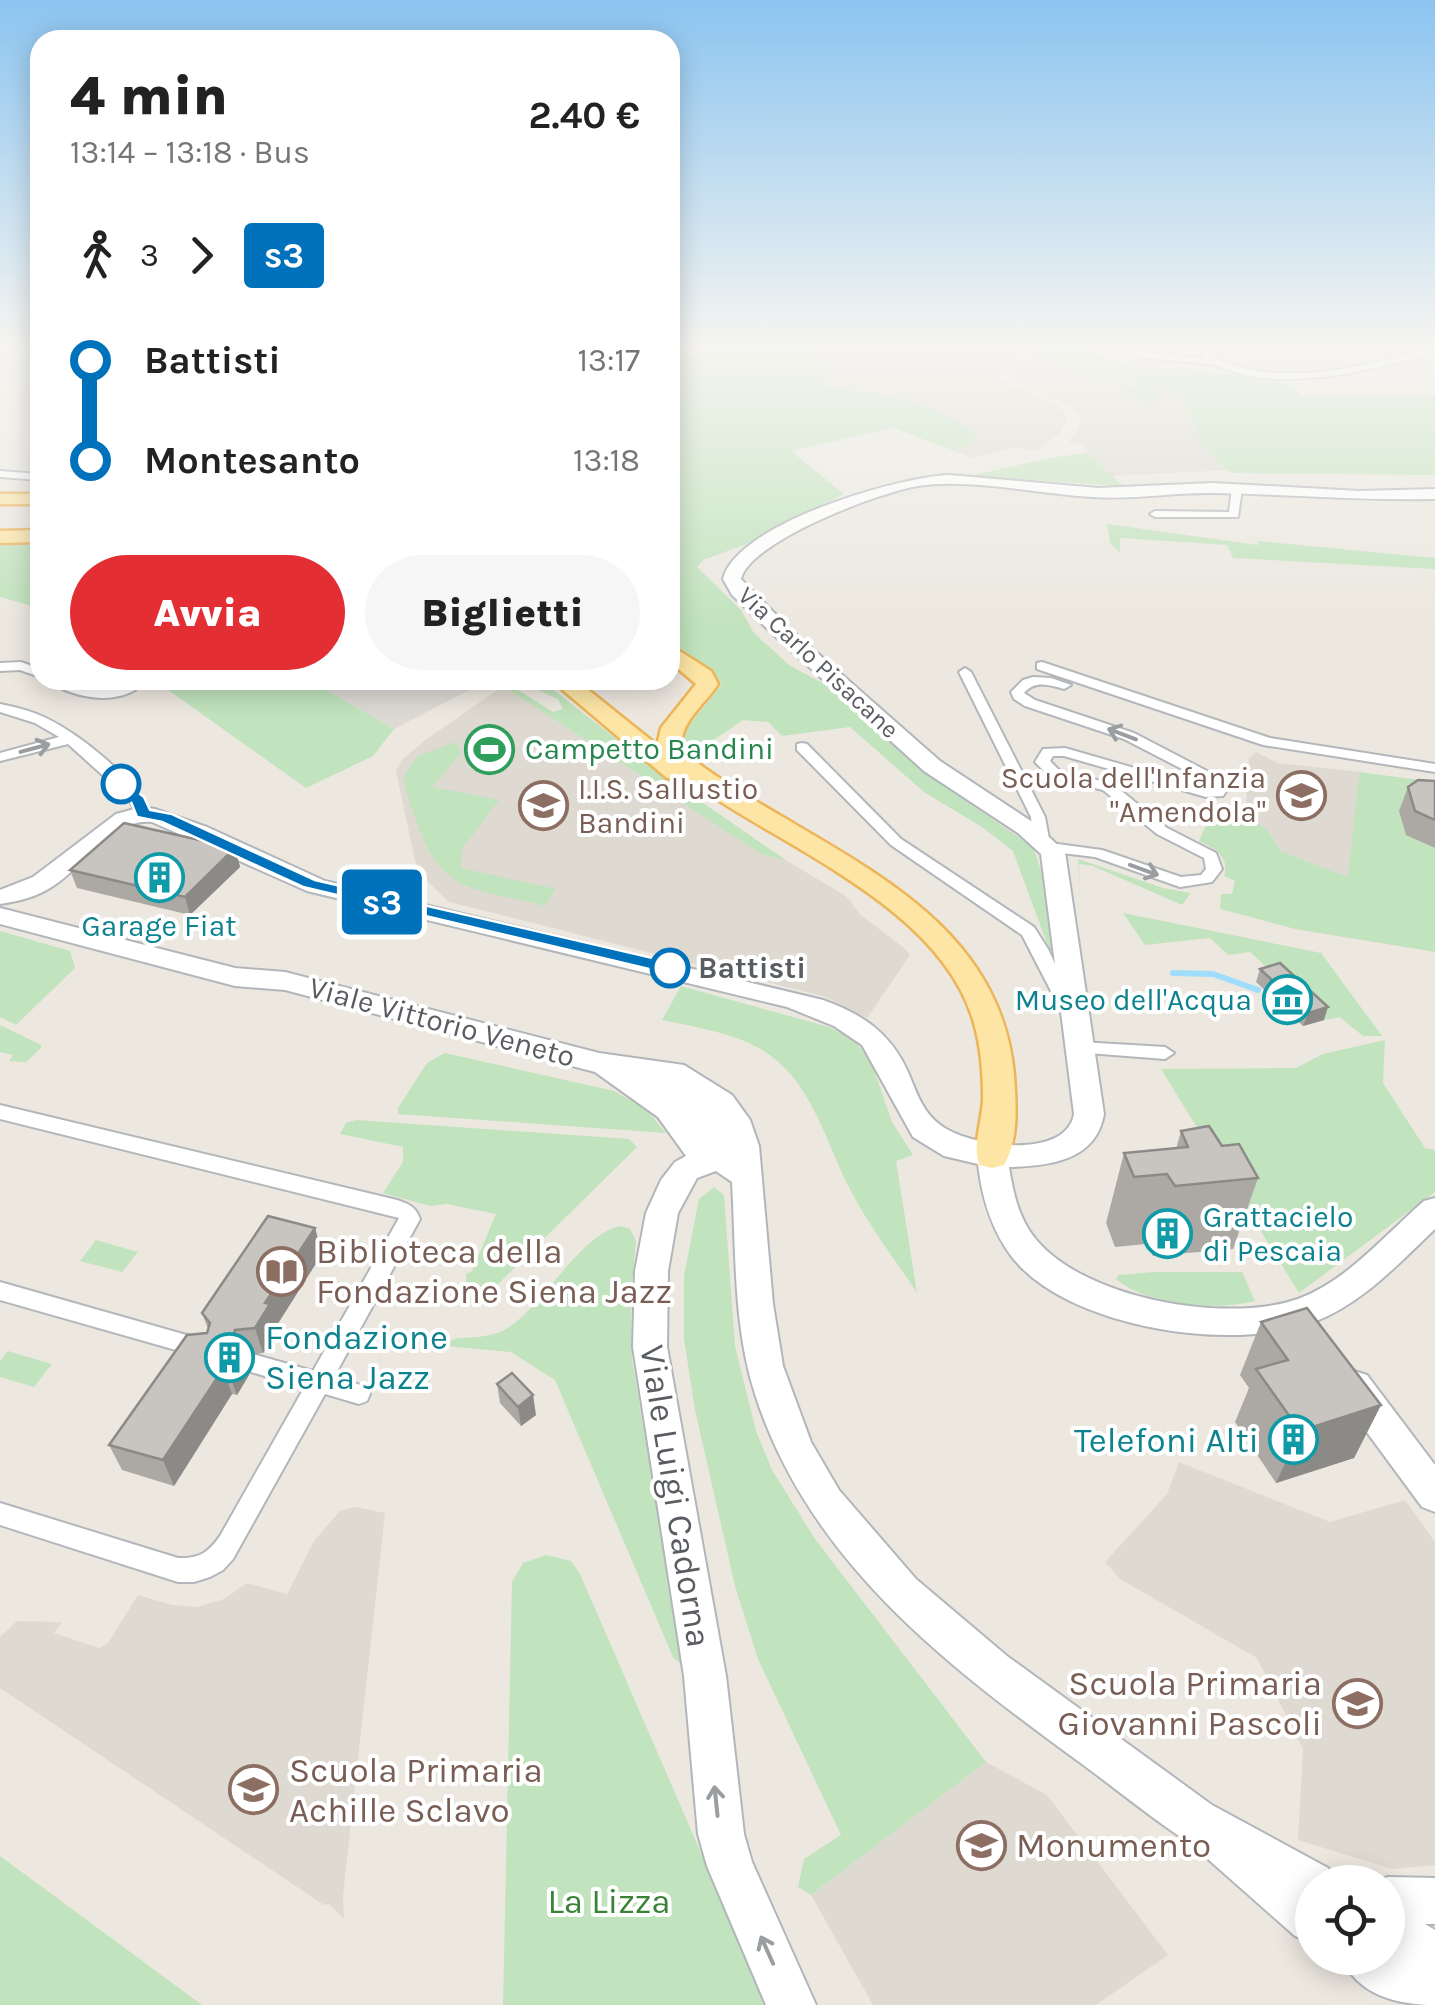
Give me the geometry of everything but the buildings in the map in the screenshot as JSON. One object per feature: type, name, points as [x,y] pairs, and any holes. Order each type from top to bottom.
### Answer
[{"type":"main road","points":[[0,499],[30,499]]},
{"type":"main road","points":[[0,536],[30,536]]},
{"type":"main road","points":[[680,659],[703,676],[707,684],[667,735],[666,746],[673,756],[717,789],[912,911],[943,938],[969,972],[985,1003],[994,1038],[1001,1122],[992,1156]]},
{"type":"main road","points":[[575,690],[706,794],[877,902],[934,948],[959,986],[974,1021],[983,1114],[992,1156]]},
{"type":"street","points":[[0,474],[30,476]]},
{"type":"street","name":"Via Carlo Pisacane","points":[[1046,844],[949,779],[893,732],[742,595],[733,580],[735,566],[750,552],[835,506],[916,481],[1098,493],[1237,489],[1360,496],[1435,494]]},
{"type":"street","points":[[1155,514],[1234,514],[1237,489]]},
{"type":"street","points":[[1042,666],[1227,730],[1296,748],[1435,768]]},
{"type":"street","points":[[0,668],[30,669]]},
{"type":"street","points":[[7,901],[56,875],[118,823],[143,814],[166,818],[252,861],[324,888],[664,966],[830,1013],[862,1029],[884,1050],[911,1112],[925,1130],[947,1144],[992,1156],[1052,1152],[1079,1139],[1090,1114],[1057,871],[1038,817],[964,672]]},
{"type":"street","points":[[1046,844],[1097,853],[1180,882],[1206,879],[1214,869],[1211,856],[1162,832],[1108,786],[1048,770],[1042,762],[1048,752],[1065,752],[1206,793],[1221,791],[1223,785],[1129,736],[1030,704],[1018,694],[1028,682],[1045,680],[1194,727],[1227,730]]},
{"type":"street","points":[[78,690],[88,694],[128,690]]},
{"type":"street","points":[[0,708],[44,719],[136,798],[143,814]]},
{"type":"street","points":[[0,757],[69,739]]},
{"type":"street","points":[[802,747],[896,842],[1028,931],[1038,943],[1056,988],[1074,1001]]},
{"type":"street","name":"Viale Vittorio Veneto","points":[[7,901],[227,958],[285,982],[598,1063],[632,1068],[685,1096],[700,1109],[713,1128],[713,1166]]},
{"type":"street","name":"Viale Vittorio Veneto","points":[[0,916],[235,977],[285,982]]},
{"type":"street","points":[[1081,1048],[1165,1053]]},
{"type":"street","name":"Viale Vittorio Veneto","points":[[598,1063],[669,1110],[713,1166]]},
{"type":"street","points":[[0,1112],[408,1213],[408,1224],[224,1552],[200,1569],[178,1570],[0,1514]]},
{"type":"street","points":[[992,1156],[997,1198],[1010,1224],[1040,1264],[1076,1291],[1118,1306],[1318,1339],[1435,1495]]},
{"type":"street","points":[[713,1166],[752,1200],[760,1325],[768,1375],[794,1444],[834,1512],[885,1578],[935,1627],[1214,1832],[1238,1859],[1295,1889]]},
{"type":"street","name":"Viale Luigi Cadorna","points":[[713,1166],[667,1195],[657,1235],[650,1347],[706,1676],[720,1834],[742,1894],[792,2005]]},
{"type":"street","points":[[1318,1339],[1324,1302],[1435,1210]]},
{"type":"street","points":[[0,1291],[204,1350]]},
{"type":"street","points":[[256,1364],[359,1394]]},
{"type":"street","points":[[1405,1900],[1435,1901]]},
{"type":"street","points":[[1394,1975],[1435,2000]]},
{"type":"shaded area","points":[[1050,441],[1031,451],[1019,447],[972,458],[955,451],[972,443]]},
{"type":"shaded area","points":[[1200,441],[1228,470],[1112,476],[1082,445],[1068,442]]},
{"type":"shaded area","points":[[326,690],[470,690],[394,729]]},
{"type":"shaded area","name":"I.I.S. Sallustio Bandini","points":[[497,690],[509,690],[761,854],[787,861],[846,896],[861,915],[910,955],[867,1018],[826,997],[449,902],[422,876],[415,861],[396,771],[402,760]]},
{"type":"shaded area","name":"Scuola dell'Infanzia \"Amendola\"","points":[[1256,752],[1278,763],[1359,772],[1349,878],[1280,851],[1270,833],[1245,819],[1249,758]]},
{"type":"shaded area","name":"Scuola Primaria Giovanni Pascoli","points":[[1179,1462],[1330,1522],[1405,1500],[1435,1542],[1435,1865],[1379,1865],[1298,1840],[1303,1749],[1257,1658],[1120,1579],[1105,1562],[1167,1494]]},
{"type":"shaded area","name":"Scuola Primaria Achille Sclavo","points":[[355,1507],[385,1513],[343,1896],[344,1919],[329,1904],[324,1905],[0,1688],[0,1637],[17,1621],[62,1622],[54,1633],[99,1648],[108,1643],[138,1595],[172,1605],[197,1607],[224,1599],[247,1583],[287,1594],[314,1541],[340,1511]]},
{"type":"shaded area","name":"Monumento","points":[[986,1762],[1047,1795],[1168,1955],[1096,2005],[873,2005],[811,1895]]},
{"type":"green space","points":[[680,441],[837,441],[791,451],[844,494],[744,545],[703,560],[697,567],[741,610],[754,633],[789,665],[824,684],[928,775],[1033,847],[1041,870],[1052,957],[1013,851],[924,792],[850,727],[782,736],[768,722],[743,720],[715,739],[682,746],[680,736],[722,684],[680,648]]},
{"type":"green space","points":[[926,441],[973,441],[955,451]]},
{"type":"green space","points":[[1200,441],[1435,441],[1435,475],[1231,473]]},
{"type":"green space","points":[[1089,453],[1123,486],[969,476],[1055,457]]},
{"type":"green space","points":[[1107,524],[1258,545],[1258,541],[1435,558],[1435,569],[1233,558],[1227,545],[1120,538],[1120,553],[1110,543]]},
{"type":"green space","points":[[0,543],[30,543],[30,605],[0,597]]},
{"type":"green space","points":[[168,690],[326,690],[394,729],[373,756],[306,788]]},
{"type":"green space","points":[[509,690],[518,690],[553,712],[563,709],[558,699],[538,690],[554,690],[664,776],[787,861],[761,854]]},
{"type":"green space","points":[[455,742],[461,753],[432,787],[499,800],[462,849],[461,868],[556,889],[545,906],[465,885],[438,864],[427,847],[404,777],[416,757]]},
{"type":"green space","points":[[1359,772],[1435,782],[1435,952],[1295,929],[1220,909],[1221,894],[1232,894],[1235,881],[1224,876],[1225,863],[1220,854],[1199,841],[1207,823],[1227,826],[1232,818],[1253,819],[1270,833],[1280,851],[1348,877]]},
{"type":"green space","points":[[1078,859],[1163,888],[1191,893],[1182,905],[1093,866],[1079,864],[1080,897]]},
{"type":"green space","points":[[1123,913],[1321,953],[1382,1036],[1363,1036],[1340,1017],[1324,1020],[1250,952],[1228,955],[1210,938],[1145,945]]},
{"type":"green space","points":[[0,931],[70,951],[75,968],[16,1025],[0,1017]]},
{"type":"green space","points":[[681,986],[829,1027],[852,1039],[870,1058],[892,1122],[913,1155],[896,1161],[917,1293],[857,1202],[814,1111],[792,1075],[748,1042],[662,1020]]},
{"type":"green space","points":[[0,1025],[41,1048],[26,1062],[9,1061],[13,1055],[0,1052]]},
{"type":"green space","points":[[1385,1040],[1383,1083],[1425,1148],[1435,1150],[1435,1192],[1299,1293],[1161,1069],[1296,1068],[1323,1054]]},
{"type":"green space","points":[[445,1053],[614,1091],[645,1108],[666,1133],[398,1114],[427,1063]]},
{"type":"green space","points":[[356,1120],[629,1139],[637,1147],[491,1291],[466,1286],[466,1274],[472,1271],[496,1214],[447,1204],[430,1206],[383,1193],[403,1162],[403,1147],[340,1134],[346,1123]]},
{"type":"green space","points":[[714,1187],[724,1195],[735,1346],[756,1431],[772,1470],[815,1539],[986,1762],[811,1895],[798,1887],[804,1859],[841,1835],[758,1659],[735,1586],[695,1410],[684,1339],[684,1276],[699,1199]]},
{"type":"green space","points":[[621,1226],[630,1229],[636,1241],[631,1296],[632,1359],[683,1666],[673,1657],[555,1380],[511,1352],[446,1346],[453,1339],[487,1336],[506,1329],[534,1305],[591,1242]]},
{"type":"green space","points":[[96,1240],[138,1252],[122,1272],[80,1261]]},
{"type":"green space","points":[[1242,1272],[1255,1301],[1221,1306],[1183,1304],[1146,1295],[1116,1279],[1118,1275]]},
{"type":"green space","points":[[8,1351],[52,1364],[34,1387],[0,1377],[0,1361]]},
{"type":"green space","name":"La Lizza","points":[[546,1555],[571,1561],[580,1574],[767,2005],[503,2005],[512,1582],[523,1563]]},
{"type":"green space","points":[[0,1856],[202,2005],[0,2005]]},
{"type":"waterway","points":[[1173,973],[1213,974],[1258,990]]},
{"type":"bus line","name":"s3","points":[[121,784],[142,805],[143,814],[166,818],[252,861],[309,884],[670,968]]},
{"type":"place","name":"Campetto Bandini","points":[[490,749]]},
{"type":"place","name":"Scuola dell'Infanzia \"Amendola\"","points":[[1301,795]]},
{"type":"place","name":"I.I.S. Sallustio Bandini","points":[[543,806]]},
{"type":"place","name":"Garage Fiat","points":[[159,877]]},
{"type":"place","name":"Battisti","points":[[670,968]]},
{"type":"place","name":"Museo dell'Acqua","points":[[1287,1000]]},
{"type":"place","name":"Grattacielo di Pescaia","points":[[1168,1234]]},
{"type":"place","name":"Biblioteca della Fondazione Siena Jazz","points":[[281,1271]]},
{"type":"place","name":"Fondazione Siena Jazz","points":[[230,1357]]},
{"type":"place","name":"Telefoni Alti","points":[[1294,1440]]},
{"type":"place","name":"Scuola Primaria Giovanni Pascoli","points":[[1357,1703]]},
{"type":"place","name":"Scuola Primaria Achille Sclavo","points":[[254,1790]]},
{"type":"place","name":"Monumento","points":[[981,1845]]}]
